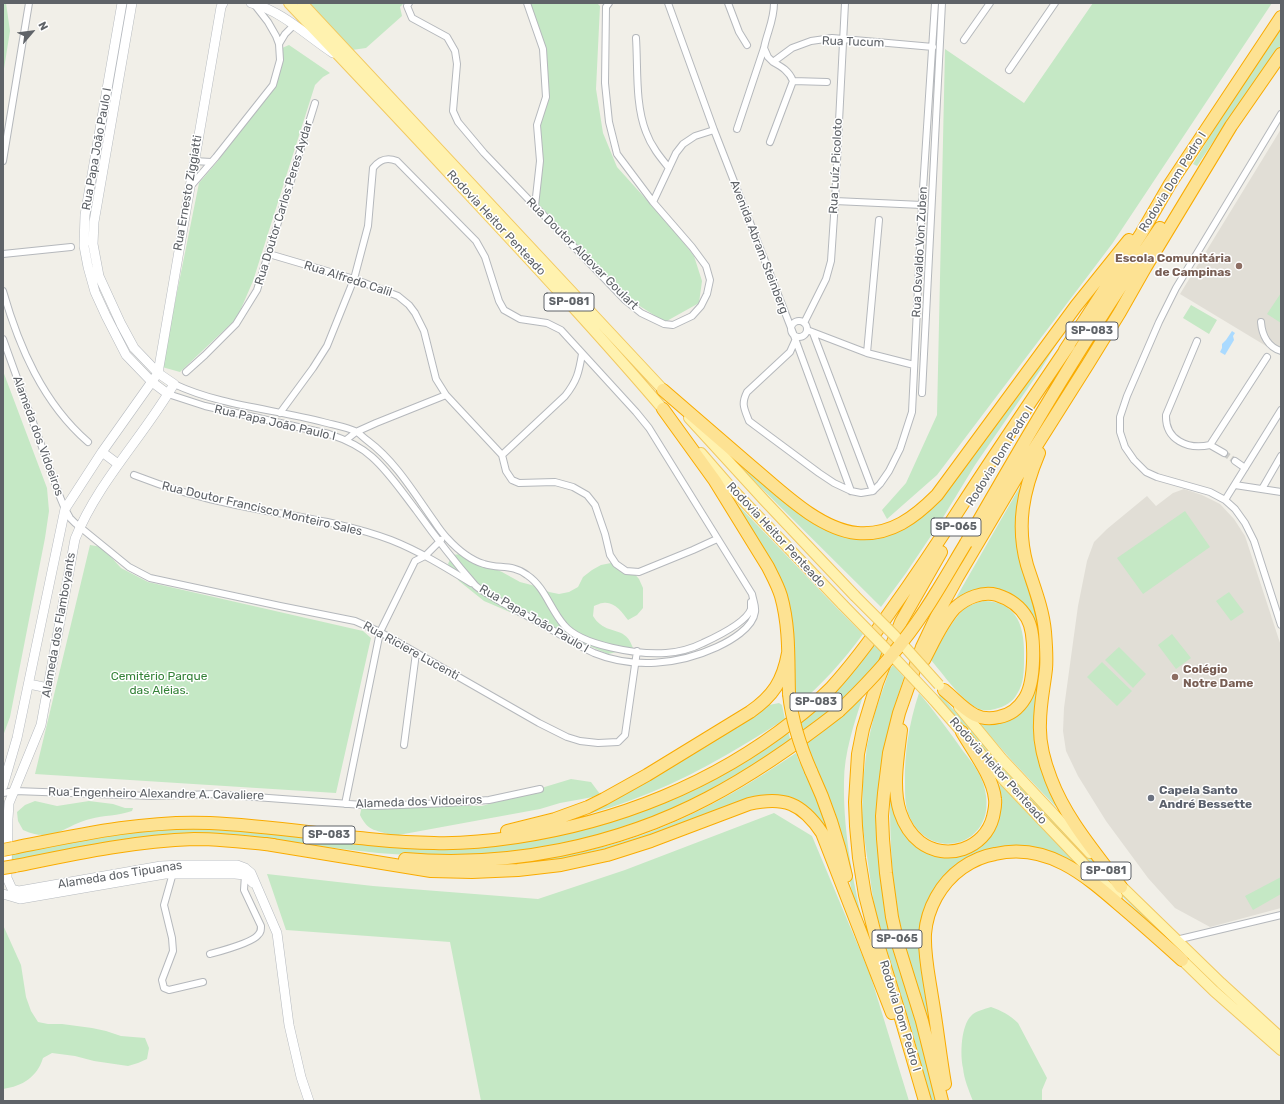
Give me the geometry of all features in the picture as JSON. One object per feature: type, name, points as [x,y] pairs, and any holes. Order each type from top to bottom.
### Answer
[{"type":"highway","name":"Rodovia Dom Pedro I","points":[[924,1101],[900,1015],[876,938],[865,895],[859,858],[855,796],[858,754],[863,729],[872,698],[901,622],[946,544],[1069,345],[1141,234],[1170,184],[1281,17]]},
{"type":"highway","name":"Rodovia Dom Pedro I","points":[[942,1101],[924,1028],[898,944],[889,898],[886,873],[882,816],[886,772],[899,713],[922,647],[957,578],[1021,470],[1120,312],[1231,126],[1281,54]]},
{"type":"highway","name":"SP-083","points":[[8,871],[88,851],[135,844],[196,839],[266,844],[426,861],[449,862],[494,860],[581,845],[646,826],[708,798],[753,772],[793,746],[861,691],[884,666],[917,623],[966,543],[1007,470],[1110,302],[1231,126]]},
{"type":"highway","points":[[664,390],[783,493],[819,519],[833,527],[859,533],[884,530],[898,525],[911,518],[924,508],[937,495],[1076,306],[1124,246],[1170,184]]},
{"type":"highway","points":[[1120,312],[1098,356],[1039,453],[1024,493],[1022,527],[1027,563],[1038,599],[1045,631],[1046,667],[1040,738],[1046,764],[1050,778],[1061,802],[1078,828],[1122,887]]},
{"type":"highway","name":"SP-083","points":[[8,849],[120,828],[189,823],[264,827],[408,843],[457,843],[495,840],[575,826],[625,812],[663,797],[709,775],[750,752],[773,737],[811,707],[829,690],[870,641],[939,541],[992,458],[1069,345]]},
{"type":"highway","points":[[664,409],[715,481],[768,567],[780,594],[784,607],[787,631],[790,707],[797,737],[821,791],[837,838],[859,928]]},
{"type":"highway","points":[[942,687],[974,715],[982,718],[991,718],[1010,713],[1026,698],[1032,676],[1032,634],[1028,620],[1022,610],[1014,602],[992,594],[983,594],[973,596],[956,608],[947,619],[908,689],[897,765],[900,811],[905,824],[912,834],[929,848],[941,852],[963,850],[979,842],[985,835],[991,823],[994,812],[995,800],[992,787],[988,777],[962,732]]},
{"type":"highway","points":[[381,840],[468,837],[539,824],[588,807],[634,782],[760,705],[780,681],[786,665],[788,653]]},
{"type":"highway","points":[[266,844],[431,871],[472,872],[518,870],[561,865],[607,855],[651,841],[749,804],[761,801],[784,801],[804,811],[822,833],[892,1014],[921,1101]]},
{"type":"highway","points":[[948,1101],[927,962],[925,934],[929,915],[936,897],[947,881],[966,865],[989,855],[1014,851],[1039,854],[1064,864],[1092,881],[1182,960]]},
{"type":"main road","name":"Rodovia Heitor Penteado","points":[[289,3],[529,258],[632,372],[734,491],[933,699],[1003,779],[1078,858],[1182,960],[1214,991],[1281,1050]]},
{"type":"main road","name":"Rodovia Heitor Penteado","points":[[302,3],[664,390],[764,500],[895,636],[942,687],[1002,759],[1122,887],[1176,940],[1281,1038]]},
{"type":"street","points":[[3,161],[29,3]]},
{"type":"street","name":"Rua Papa João Paulo I","points":[[122,3],[85,215],[84,246],[95,292],[106,316],[126,355],[152,382],[168,394],[204,406],[329,434],[346,440],[371,456],[391,476],[439,542],[475,586],[502,603],[592,652],[605,657],[636,663],[651,664],[670,662],[702,654],[718,647],[750,625],[755,612],[752,594]]},
{"type":"street","name":"Rua Papa João Paulo I","points":[[132,3],[94,222],[93,244],[99,276],[130,342],[158,373],[174,384],[191,392],[224,402],[303,417],[356,432],[375,446],[393,464],[445,536],[471,558],[485,565],[510,567],[528,575],[541,587],[553,612],[565,627],[577,636],[594,643],[608,647],[637,651],[665,653],[683,651],[710,640],[736,625],[746,617],[751,609],[752,594]]},
{"type":"street","name":"Rua Ernesto Ziggiatti","points":[[152,382],[158,373],[189,188],[221,7],[223,3]]},
{"type":"street","points":[[252,3],[263,6],[276,13],[344,61]]},
{"type":"street","points":[[189,188],[216,158],[273,85],[280,60],[279,44],[268,22],[252,3]]},
{"type":"street","points":[[527,3],[543,49],[546,97],[537,125],[540,161],[535,206]]},
{"type":"street","name":"Avenida Abram Steinberg","points":[[668,3],[714,130],[793,333],[851,491]]},
{"type":"street","points":[[728,3],[739,32],[747,45]]},
{"type":"street","points":[[737,129],[773,19],[774,3]]},
{"type":"street","name":"Rua Luíz Picoloto","points":[[804,323],[826,279],[830,262],[835,201],[845,3]]},
{"type":"street","name":"Rua Osvaldo Von Zuben","points":[[873,491],[889,471],[900,449],[912,412],[922,205],[935,3]]},
{"type":"street","name":"Rua Osvaldo Von Zuben","points":[[922,393],[942,3]]},
{"type":"street","points":[[964,40],[990,3]]},
{"type":"street","points":[[1009,70],[1055,3]]},
{"type":"street","name":"Rua Doutor Aldovar Goulart","points":[[408,4],[412,18],[447,37],[455,51],[457,64],[453,111],[458,122],[484,153],[625,300],[641,313],[664,324],[673,325],[692,316],[701,306],[707,294],[710,280],[706,266],[692,246],[653,202],[617,154],[609,122],[605,83],[606,4]]},
{"type":"street","points":[[279,44],[284,34],[294,26]]},
{"type":"street","points":[[636,38],[640,111],[646,133],[656,153],[669,168]]},
{"type":"street","name":"Rua Tucum","points":[[773,62],[792,48],[811,41],[832,38],[933,47]]},
{"type":"street","points":[[764,48],[768,57],[773,62],[787,70],[794,80]]},
{"type":"street","points":[[794,80],[827,82]]},
{"type":"street","points":[[770,142],[794,80]]},
{"type":"street","name":"Rua Doutor Carlos Peres Aydar","points":[[186,372],[236,324],[257,290],[315,103]]},
{"type":"street","points":[[1281,114],[1176,288],[1159,322],[1127,396],[1120,417],[1120,432],[1125,447],[1134,460],[1146,472],[1157,477],[1210,492],[1225,500],[1235,509],[1245,523],[1254,541],[1281,624]]},
{"type":"street","points":[[653,202],[676,153],[683,144],[695,136],[714,130]]},
{"type":"street","points":[[280,412],[313,368],[327,346],[354,279],[368,226],[373,168],[382,159],[390,158],[397,161],[476,241],[486,257],[499,301],[504,310],[520,319],[547,323],[561,330],[636,412],[649,428],[752,594]]},
{"type":"street","points":[[194,161],[211,162]]},
{"type":"street","points":[[835,201],[922,205]]},
{"type":"street","points":[[867,353],[879,220]]},
{"type":"street","points":[[3,254],[71,247]]},
{"type":"street","name":"Rua Alfredo Calil","points":[[269,254],[354,279],[398,296],[409,305],[424,331],[436,379],[446,395],[502,456],[506,471],[512,480],[519,483],[555,482],[573,487],[586,495],[595,505],[610,555],[616,564],[626,571],[639,572],[717,539]]},
{"type":"street","points":[[3,290],[10,314],[33,372],[56,409],[88,442]]},
{"type":"street","points":[[795,341],[790,352],[747,392],[743,400],[744,409],[749,420],[834,483],[851,491],[860,493],[873,491],[810,331],[804,323],[800,322],[796,322],[792,329],[795,336],[799,337],[810,331]]},
{"type":"street","points":[[1261,322],[1261,331],[1266,339],[1271,346],[1281,351]]},
{"type":"street","points":[[810,331],[867,353],[914,365]]},
{"type":"street","name":"Alameda dos Vidoeiros","points":[[3,339],[65,509],[70,518],[80,527]]},
{"type":"street","points":[[1197,341],[1166,415],[1165,423],[1175,438],[1183,443],[1193,447],[1210,446],[1224,453]]},
{"type":"street","points":[[502,456],[566,396],[577,377],[582,354]]},
{"type":"street","points":[[1210,446],[1267,357]]},
{"type":"street","name":"Alameda dos Flamboyants","points":[[3,786],[17,738],[65,509],[102,452],[152,382]]},
{"type":"street","points":[[168,394],[174,384]]},
{"type":"street","name":"Alameda dos Flamboyants","points":[[8,871],[9,803],[41,726],[73,549],[80,527],[87,513],[118,464],[168,394]]},
{"type":"street","points":[[346,440],[356,432],[446,395]]},
{"type":"street","points":[[1225,500],[1281,410]]},
{"type":"street","points":[[102,452],[118,464]]},
{"type":"street","points":[[1262,489],[1281,456]]},
{"type":"street","points":[[1235,461],[1245,468]]},
{"type":"street","name":"Rua Doutor Francisco Monteiro Sales","points":[[134,475],[161,486],[236,505],[336,524],[391,540],[425,556],[475,586]]},
{"type":"street","points":[[1235,485],[1281,492]]},
{"type":"street","name":"Rua Riciere Lucenti","points":[[80,527],[129,567],[150,578],[272,605],[355,621],[380,632],[539,723],[567,737],[580,741],[598,743],[618,742],[625,735],[637,651]]},
{"type":"street","points":[[345,804],[380,632],[415,561],[425,556],[445,536]]},
{"type":"street","points":[[404,745],[416,653]]},
{"type":"street","points":[[29,684],[48,688]]},
{"type":"street","name":"Alameda dos Vidoeiros","points":[[345,804],[376,806],[446,804],[489,800],[540,789]]},
{"type":"street","points":[[3,793],[15,791]]},
{"type":"street","name":"Rua Engenheiro Alexandre A. Cavaliere","points":[[15,791],[151,796],[215,794],[345,804]]},
{"type":"street","name":"Alameda dos Tipuanas","points":[[3,894],[20,899],[50,890],[96,881],[173,869],[202,869],[237,865],[245,868],[250,873],[256,886]]},
{"type":"street","points":[[173,869],[164,905],[172,938],[173,950],[162,980],[164,988],[169,990],[203,982]]},
{"type":"street","name":"Alameda dos Tipuanas","points":[[202,869],[245,876]]},
{"type":"street","points":[[3,894],[12,889],[8,871]]},
{"type":"street","points":[[245,876],[256,886],[277,933],[289,1025],[301,1077],[309,1101]]},
{"type":"street","points":[[210,954],[251,941],[258,937],[261,932],[261,926],[244,890],[245,876]]},
{"type":"street","name":"Alameda dos Tipuanas","points":[[12,889],[19,891],[50,890]]},
{"type":"street","points":[[1176,940],[1281,915]]},
{"type":"shaded area","name":"Escola Comunitária de Campinas","points":[[1281,129],[1281,355],[1180,294]]},
{"type":"shaded area","name":"Colégio Notre Dame","points":[[1184,489],[1202,495],[1220,504],[1234,519],[1245,536],[1281,646],[1281,908],[1210,927],[1175,908],[1148,878],[1106,821],[1078,776],[1066,751],[1063,731],[1064,708],[1078,606],[1087,561],[1094,542],[1107,529],[1147,496],[1156,506],[1173,493]]},
{"type":"green space","points":[[3,3],[6,3],[10,31],[3,75]]},
{"type":"green space","points":[[309,3],[404,3],[400,7],[402,16],[366,48],[352,50]]},
{"type":"green space","points":[[529,3],[597,3],[600,6],[596,89],[603,133],[617,167],[672,228],[694,256],[702,281],[699,303],[665,322],[627,298],[538,204],[538,124],[547,98],[545,50]]},
{"type":"green space","points":[[1093,3],[1272,3],[1112,244],[937,475],[887,519],[882,510],[906,483],[937,415],[945,49],[1024,103]]},
{"type":"green space","points":[[1281,29],[1281,45],[1197,166],[1193,164],[1223,115]]},
{"type":"green space","points":[[289,45],[330,73],[323,77],[315,85],[253,281],[237,318],[180,372],[162,367],[199,183],[217,162],[274,87],[282,48]]},
{"type":"green space","points":[[1281,293],[1281,323],[1267,314]]},
{"type":"green space","points":[[1191,305],[1217,320],[1209,334],[1183,318]]},
{"type":"green space","points":[[1069,324],[1041,369],[975,465],[939,524],[881,607],[717,444],[839,532],[905,526]]},
{"type":"green space","points":[[3,371],[47,488],[49,511],[10,717],[3,736]]},
{"type":"green space","points":[[1022,483],[1024,484],[1021,501],[1042,657],[1036,717],[1060,806],[1058,809],[976,720],[988,724],[1033,694],[1025,606],[1009,593],[976,591],[956,598]]},
{"type":"green space","points":[[735,502],[863,634],[832,672],[815,690],[796,706],[794,695],[793,629],[789,608],[735,507]]},
{"type":"green space","points":[[1185,511],[1210,547],[1143,594],[1117,558]]},
{"type":"green space","name":"Cemitério Parque das Aléias.","points":[[90,545],[102,547],[121,568],[148,582],[363,631],[371,638],[336,793],[35,774]]},
{"type":"green space","points":[[461,554],[502,572],[520,582],[559,594],[569,592],[578,587],[583,577],[601,565],[611,563],[632,571],[639,579],[643,588],[643,608],[637,615],[628,620],[614,605],[601,603],[594,606],[593,616],[605,627],[627,637],[633,648],[608,654],[484,601],[459,581],[448,564],[452,555]]},
{"type":"green space","points":[[1229,592],[1244,612],[1231,621],[1216,601]]},
{"type":"green space","points":[[983,601],[995,602],[1012,611],[1021,627],[1024,648],[1023,677],[1017,694],[1011,702],[992,710],[982,710],[969,703],[931,660],[958,615],[963,610],[975,603]]},
{"type":"green space","points":[[1172,634],[1191,658],[1176,669],[1158,645]]},
{"type":"green space","points":[[874,643],[884,655],[846,696],[803,733],[800,722]]},
{"type":"green space","points":[[1119,647],[1146,674],[1133,688],[1105,660]]},
{"type":"green space","points":[[1102,662],[1132,691],[1117,706],[1087,677]]},
{"type":"green space","points":[[893,665],[904,677],[894,708],[883,755],[879,786],[877,822],[918,1026],[938,1101],[931,1101],[911,1027],[874,905],[862,822],[863,782],[867,746],[875,712],[890,669]]},
{"type":"green space","points":[[938,692],[992,753],[1104,873],[1161,931],[1159,933],[996,765],[940,699]]},
{"type":"green space","points":[[919,693],[973,764],[984,784],[986,809],[981,825],[971,836],[958,842],[944,844],[930,839],[917,829],[907,810],[905,800],[906,750],[912,716]]},
{"type":"green space","points":[[863,696],[850,739],[844,771],[844,803],[851,864],[868,944],[853,898],[844,851],[806,743]]},
{"type":"green space","points":[[779,703],[782,705],[785,719],[690,775],[629,801],[556,822],[764,706]]},
{"type":"green space","points":[[788,731],[791,742],[747,771],[684,805],[626,827],[569,843],[503,854],[421,856],[378,853],[236,837],[12,861],[11,853],[85,838],[189,826],[434,846],[605,821]]},
{"type":"green space","points":[[796,753],[819,797],[834,840],[787,798],[591,856],[495,866],[579,853],[640,836],[678,821],[713,804]]},
{"type":"green space","points":[[571,779],[591,782],[600,794],[593,797],[560,803],[540,809],[393,836],[370,828],[363,821],[360,815],[362,805],[482,806]]},
{"type":"green space","points":[[1000,784],[1077,864],[1077,868],[1065,860],[988,852],[927,904],[934,1044],[900,924],[892,865],[890,797],[892,795],[913,842],[976,849]]},
{"type":"green space","points":[[35,801],[57,806],[89,801],[113,804],[125,808],[133,808],[132,811],[127,813],[90,819],[51,835],[43,835],[34,834],[23,830],[18,821],[17,812],[25,805]]},
{"type":"green space","points":[[774,813],[812,836],[870,974],[909,1101],[481,1101],[450,942],[286,930],[267,874],[373,886],[538,899],[625,870]]},
{"type":"green space","points":[[1281,877],[1281,894],[1253,910],[1245,896]]},
{"type":"green space","points":[[3,925],[21,965],[26,997],[31,1011],[38,1022],[92,1028],[121,1036],[145,1038],[149,1048],[147,1059],[128,1066],[52,1053],[43,1058],[37,1070],[28,1080],[17,1086],[3,1089]]},
{"type":"green space","points":[[991,1007],[1006,1014],[1018,1023],[1047,1078],[1042,1090],[1042,1101],[973,1101],[966,1081],[962,1062],[963,1033],[965,1026],[973,1014]]},
{"type":"water","points":[[1232,331],[1235,333],[1233,336],[1234,340],[1225,355],[1220,352],[1222,344]]},
{"type":"tunnel","points":[[1224,453],[1235,461]]},
{"type":"place","name":"Escola Comunitária de Campinas","points":[[1239,266]]},
{"type":"place","name":"Colégio Notre Dame","points":[[1175,677]]},
{"type":"place","name":"Capela Santo André Bessette","points":[[1151,798]]}]
